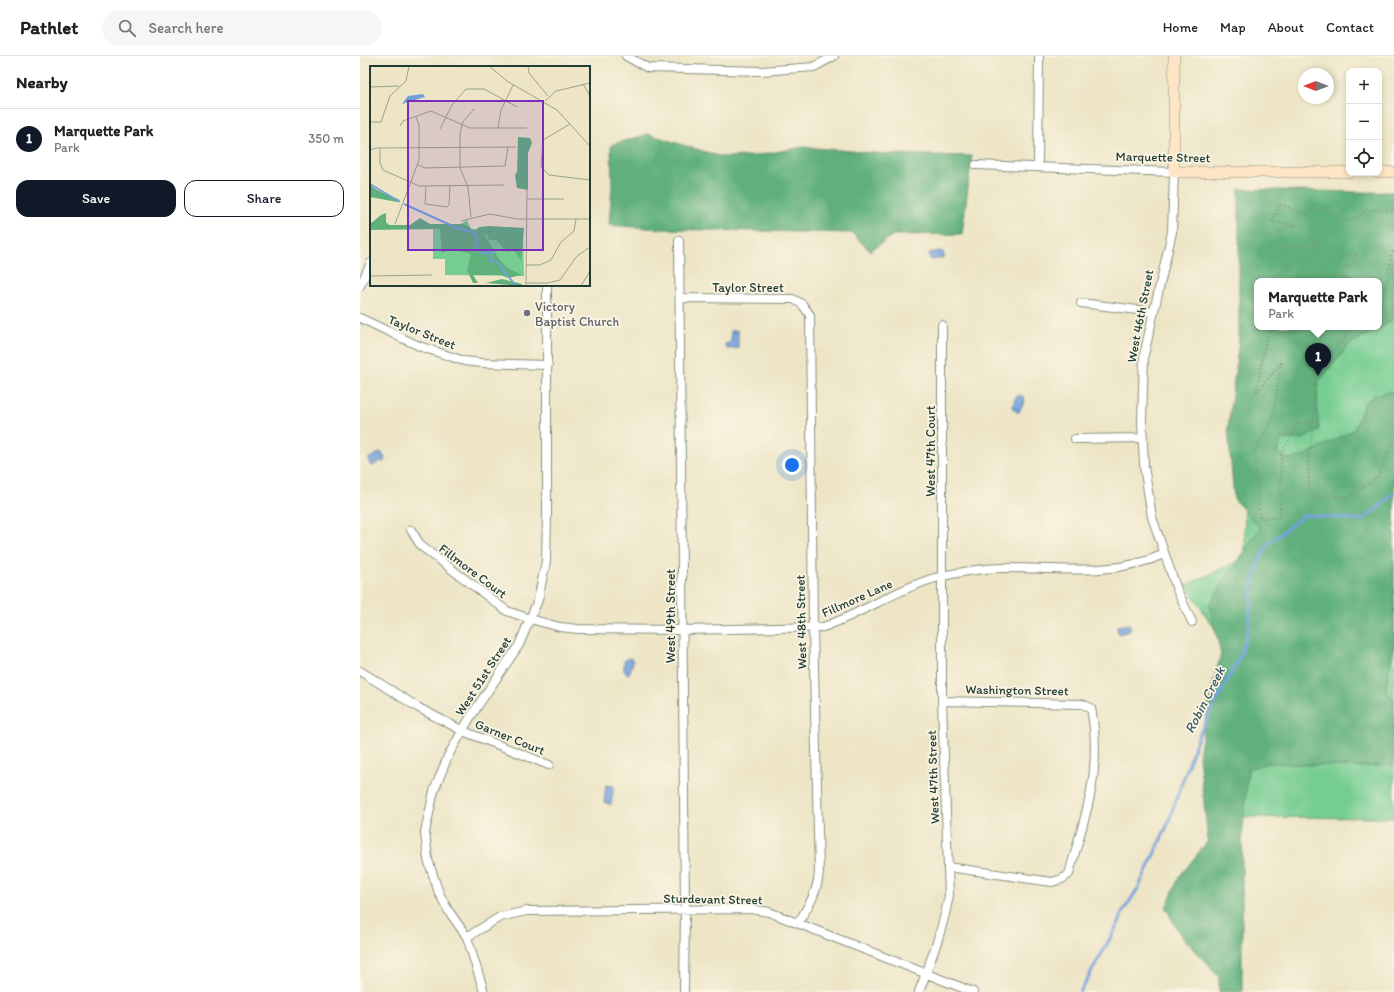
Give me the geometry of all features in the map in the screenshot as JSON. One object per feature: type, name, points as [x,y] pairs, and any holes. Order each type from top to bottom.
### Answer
[{"type":"street","points":[[626,56],[648,68],[761,71],[814,67],[834,56]]},
{"type":"street","points":[[1038,167],[1039,56]]},
{"type":"street","name":"West 46th Street","points":[[1174,56],[1174,172],[1172,232],[1144,355],[1142,422],[1144,466],[1152,517],[1177,590],[1192,622]]},
{"type":"street","name":"Marquette Street","points":[[976,165],[1174,172],[1346,172]]},
{"type":"street","points":[[1382,172],[1394,172]]},
{"type":"street","name":"West 49th Street","points":[[679,240],[685,909],[684,992]]},
{"type":"street","points":[[360,286],[370,266]]},
{"type":"street","name":"West 51st Street","points":[[484,992],[467,937],[448,910],[439,893],[428,860],[425,832],[434,791],[448,756],[471,716],[519,645],[538,600],[546,561],[548,365],[547,286]]},
{"type":"street","name":"Taylor Street","points":[[680,298],[793,299],[802,304],[810,314]]},
{"type":"street","points":[[1081,304],[1154,312]]},
{"type":"street","name":"West 48th Street","points":[[798,923],[814,896],[818,883],[819,872],[813,627],[810,314]]},
{"type":"street","name":"Taylor Street","points":[[360,318],[419,346],[464,361],[548,365]]},
{"type":"street","name":"West 47th Court","points":[[942,325],[942,577]]},
{"type":"street","points":[[1075,439],[1143,438]]},
{"type":"street","name":"Fillmore Court","points":[[411,530],[421,546],[507,611],[530,619]]},
{"type":"street","name":"Fillmore Lane","points":[[530,619],[560,627],[578,629],[682,630],[823,627],[839,622],[917,584],[951,574],[1002,568],[1053,570],[1118,567],[1149,561],[1164,554]]},
{"type":"street","name":"West 47th Street","points":[[919,992],[945,915],[949,895],[942,701],[942,577]]},
{"type":"street","name":"Garner Court","points":[[360,671],[419,708],[463,731],[549,765]]},
{"type":"street","name":"Washington Street","points":[[942,701],[1082,704],[1090,708],[1093,723],[1093,774],[1091,792],[1069,874],[1062,879],[1052,882],[948,867]]},
{"type":"street","name":"Sturdevant Street","points":[[467,937],[500,917],[526,912],[751,909],[768,912],[798,923],[973,992]]},
{"type":"path","points":[[1274,278],[1273,277],[1312,257],[1318,243],[1273,250],[1269,236],[1295,225],[1272,222],[1280,204],[1306,214],[1320,208],[1349,222],[1367,210],[1394,210]]},
{"type":"path","points":[[1382,304],[1392,253],[1394,251]]},
{"type":"path","points":[[1316,278],[1334,258],[1356,254],[1356,261],[1334,276],[1343,278]]},
{"type":"path","points":[[1268,330],[1256,393],[1281,363],[1273,419],[1254,453],[1260,518],[1280,518],[1281,455],[1298,423],[1314,422]]},
{"type":"path","points":[[1270,330],[1311,347],[1327,330]]},
{"type":"path","points":[[1353,330],[1312,379],[1314,422],[1308,460],[1310,496],[1348,497],[1377,478],[1390,447],[1394,443]]},
{"type":"green space","points":[[648,134],[722,157],[754,156],[803,147],[887,154],[972,156],[962,234],[893,235],[870,251],[852,233],[659,229],[609,225],[612,187],[611,145]]},
{"type":"green space","points":[[1239,189],[1394,193],[1394,256],[1392,267],[1394,269],[1394,318],[1389,323],[1382,327],[1382,278],[1254,278],[1254,330],[1376,330],[1351,343],[1318,382],[1317,410],[1319,430],[1303,439],[1281,439],[1277,453],[1287,459],[1301,457],[1354,430],[1365,403],[1373,395],[1394,391],[1394,637],[1386,690],[1394,700],[1394,765],[1361,767],[1267,763],[1248,769],[1242,840],[1242,992],[1219,992],[1219,977],[1179,933],[1166,908],[1179,877],[1208,841],[1199,756],[1209,699],[1221,654],[1209,605],[1260,528],[1234,499],[1228,428],[1239,340]]},
{"type":"green space","points":[[1394,192],[1394,818],[1238,817],[1239,666],[1186,585],[1245,558],[1240,194]]},
{"type":"water","points":[[939,251],[943,252],[945,257],[933,260],[930,259],[929,253]]},
{"type":"water","points":[[737,330],[738,348],[727,349],[725,344],[731,342],[731,331]]},
{"type":"water","points":[[1019,395],[1024,397],[1025,401],[1019,412],[1017,412],[1013,408],[1013,404],[1015,398]]},
{"type":"water","points":[[381,452],[385,458],[384,462],[381,461],[372,466],[370,465],[368,459]]},
{"type":"water","points":[[1128,624],[1131,626],[1130,631],[1119,634],[1117,626]]},
{"type":"water","points":[[628,658],[632,659],[633,662],[630,672],[627,674],[624,671],[624,661]]},
{"type":"water","points":[[606,785],[614,786],[611,805],[604,802]]},
{"type":"waterway","name":"Robin Creek","points":[[1080,992],[1120,921],[1122,913],[1139,887],[1167,826],[1198,737],[1241,654],[1248,629],[1253,582],[1259,561],[1268,544],[1304,515],[1363,520],[1394,494]]},
{"type":"place","name":"Victory Baptist Church","points":[[527,313]]},
{"type":"place","name":"Marquette Park","points":[[1318,376]]}]
